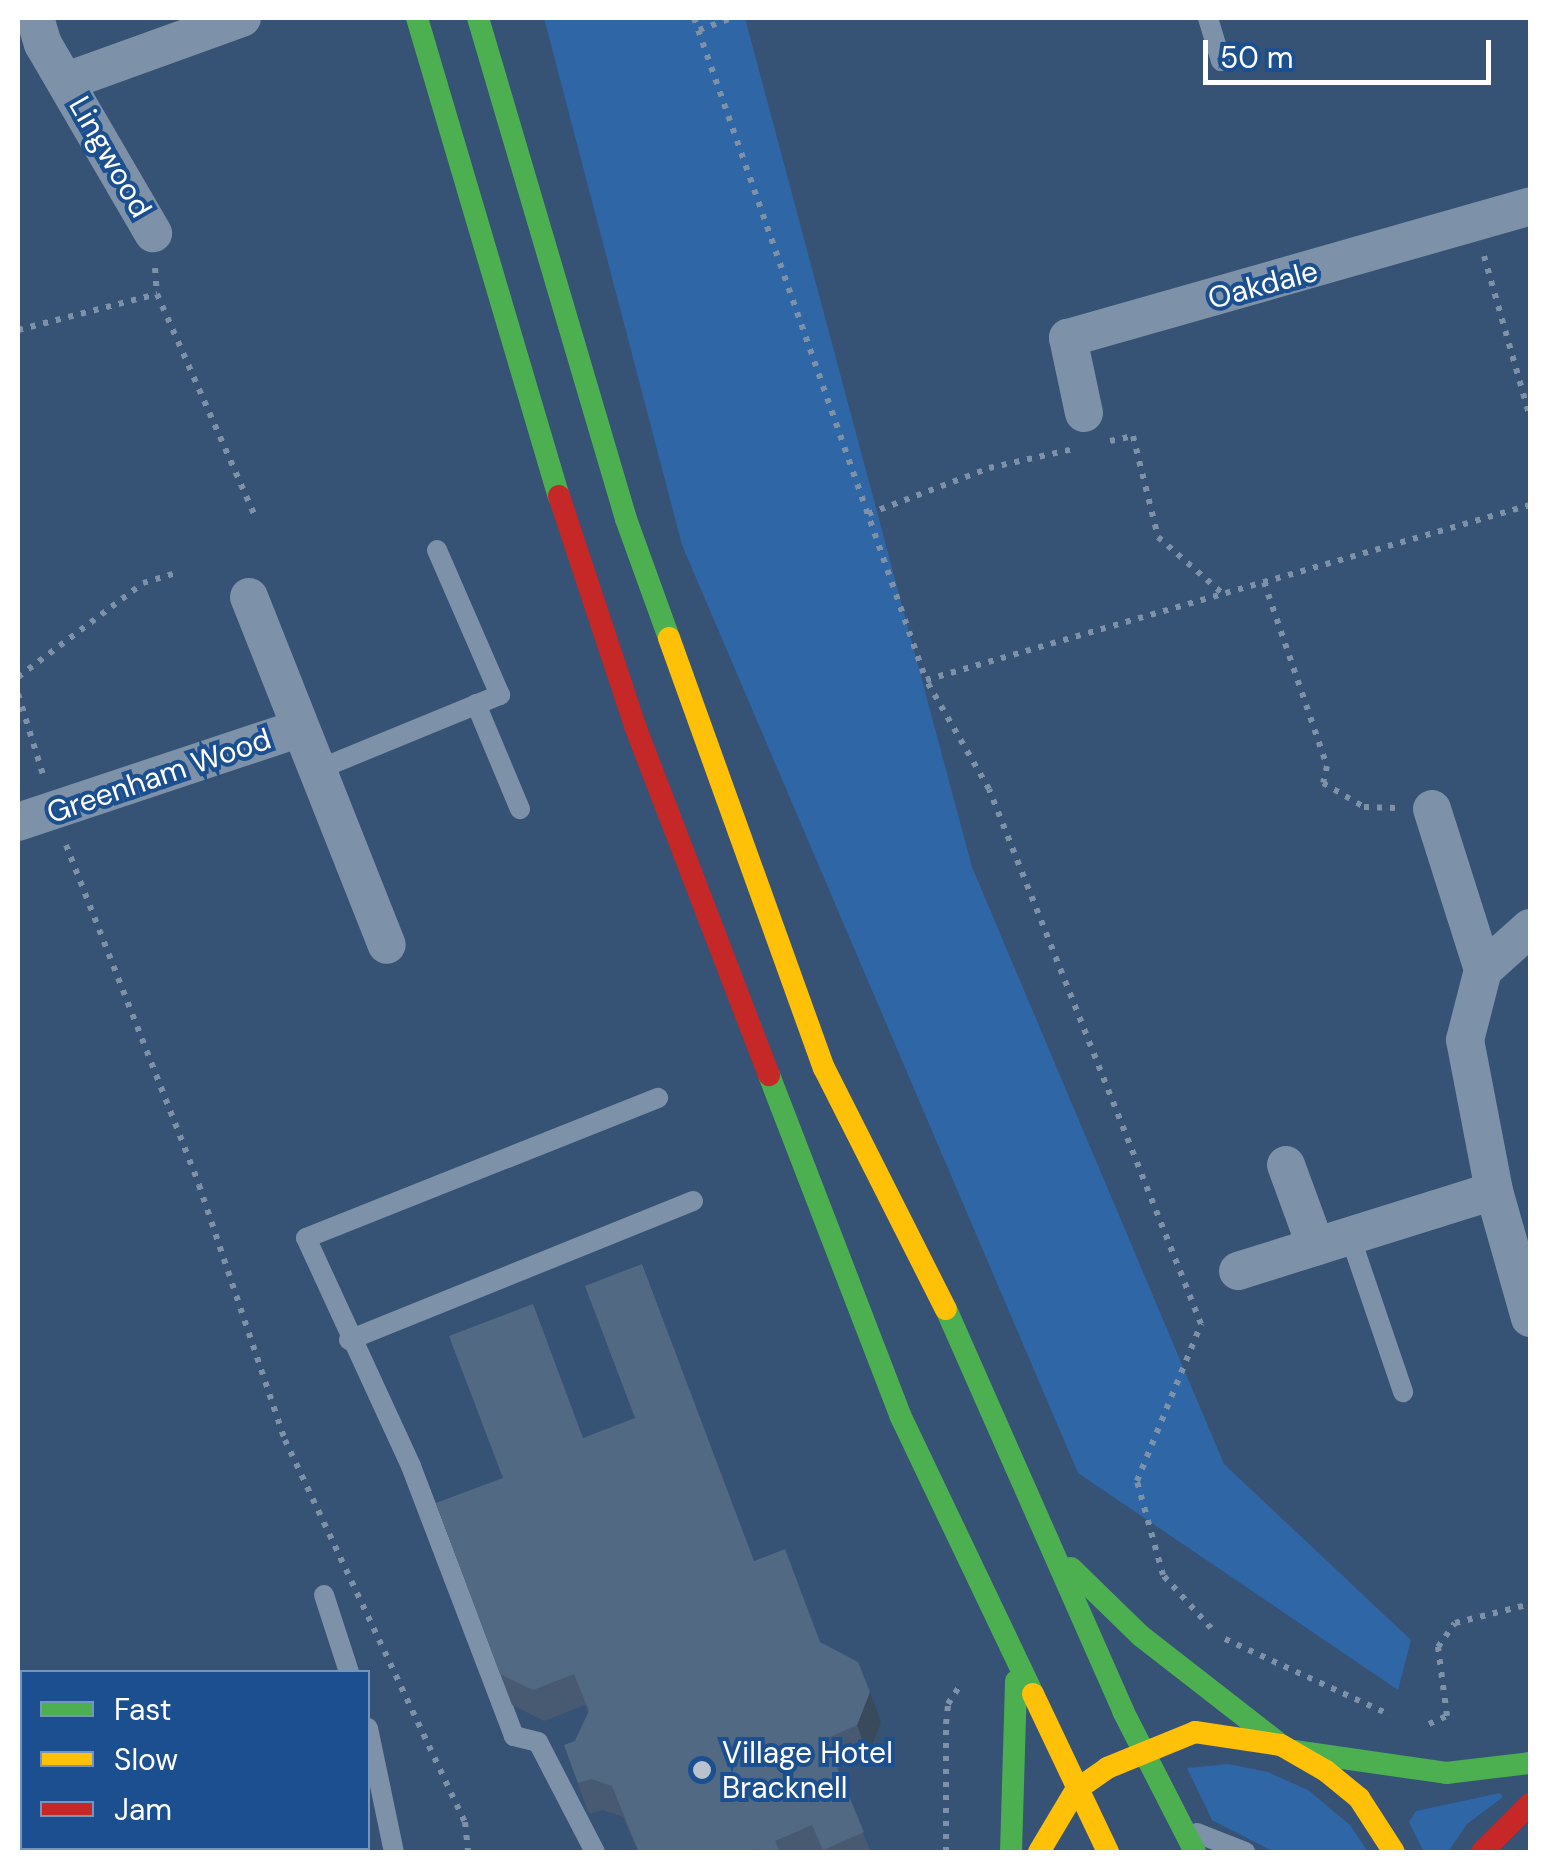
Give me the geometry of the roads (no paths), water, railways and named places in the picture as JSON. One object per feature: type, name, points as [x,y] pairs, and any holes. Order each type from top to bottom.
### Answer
[{"type":"main road","points":[[418,18],[556,487],[635,726],[900,1415],[1016,1672],[1108,1852]]},
{"type":"main road","points":[[478,18],[626,519],[824,1068],[919,1248],[1143,1750],[1195,1852]]},
{"type":"main road","points":[[1054,1552],[1141,1636],[1359,1798],[1394,1852]]},
{"type":"main road","points":[[1011,1852],[1016,1672]]},
{"type":"main road","points":[[1039,1852],[1076,1790],[1143,1750],[1195,1732],[1419,1771],[1530,1762]]},
{"type":"main road","points":[[1482,1852],[1530,1804]]},
{"type":"street","name":"Lingwood","points":[[67,81],[242,18]]},
{"type":"street","name":"Lingwood","points":[[32,39],[67,81],[154,233]]},
{"type":"street","name":"Oakdale","points":[[1084,412],[1068,338],[1475,226],[1530,206]]},
{"type":"street","name":"Greenham Wood","points":[[249,597],[387,945]]},
{"type":"street","name":"Greenham Wood","points":[[18,822],[300,728]]},
{"type":"street","points":[[1432,809],[1483,970],[1465,1040],[1494,1192],[1530,1318]]},
{"type":"street","points":[[1483,970],[1530,928]]},
{"type":"street","points":[[1286,1165],[1333,1242]]},
{"type":"street","points":[[1238,1271],[1494,1192]]},
{"type":"lane","points":[[1208,18],[1221,62]]},
{"type":"lane","points":[[316,770],[500,695],[437,550]]},
{"type":"lane","points":[[476,704],[520,809]]},
{"type":"lane","points":[[596,1852],[538,1742],[514,1736],[411,1466],[349,1340],[306,1238],[658,1098]]},
{"type":"lane","points":[[349,1340],[693,1201]]},
{"type":"lane","points":[[1333,1242],[1403,1392]]},
{"type":"lane","points":[[324,1595],[348,1670]]},
{"type":"lane","points":[[373,1766],[394,1852]]},
{"type":"lane","points":[[1182,1826],[1245,1852]]},
{"type":"place","name":"Village Hotel Bracknell","points":[[702,1770]]}]
